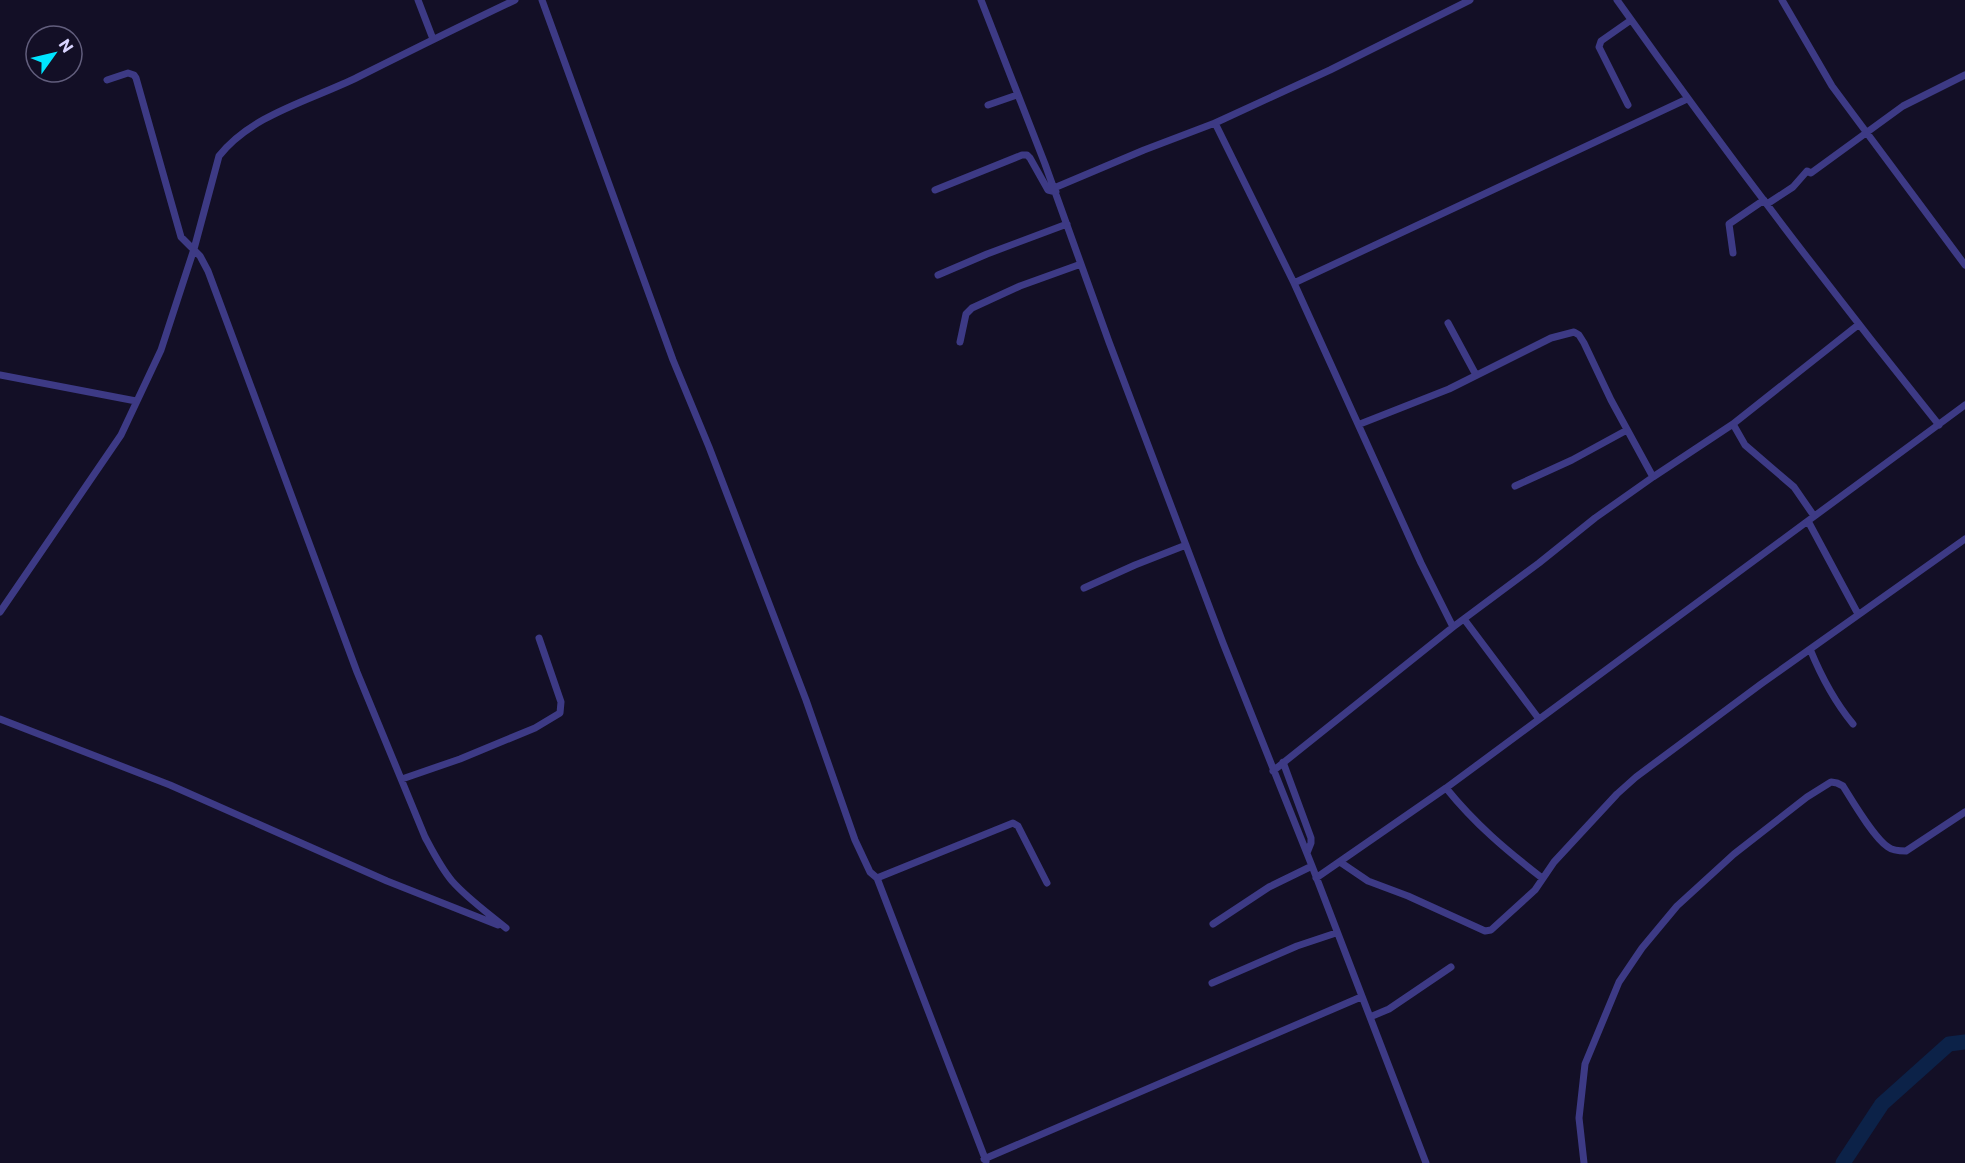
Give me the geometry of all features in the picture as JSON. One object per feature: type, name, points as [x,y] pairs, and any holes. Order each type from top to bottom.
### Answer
[{"type":"street","points":[[418,0],[433,39]]},
{"type":"street","points":[[0,612],[121,435],[161,350],[194,249],[219,156],[246,132],[271,117],[515,0]]},
{"type":"street","points":[[542,0],[669,350],[709,447],[806,700],[855,840],[870,872],[877,878],[985,1161],[1361,997]]},
{"type":"street","points":[[981,0],[1055,190],[1108,342],[1426,1163]]},
{"type":"street","points":[[935,190],[1027,155],[1048,190],[1055,190],[1144,150],[1215,123],[1338,66],[1470,0]]},
{"type":"street","points":[[1617,0],[1688,99],[1858,325],[1939,425]]},
{"type":"street","points":[[1782,0],[1832,86],[1965,265]]},
{"type":"street","points":[[1628,105],[1599,47],[1601,41],[1631,20]]},
{"type":"street","points":[[0,719],[170,785],[387,881],[506,928],[470,899],[451,880],[425,837],[357,672],[208,271],[194,249],[182,237],[136,78],[128,73],[107,80]]},
{"type":"street","points":[[1733,253],[1729,224],[1793,187],[1807,171],[1811,173],[1903,106],[1965,75]]},
{"type":"street","points":[[988,105],[1017,94]]},
{"type":"street","points":[[1294,283],[1688,99]]},
{"type":"street","points":[[1215,123],[1294,283],[1360,424],[1421,563],[1453,627]]},
{"type":"street","points":[[938,275],[1067,224]]},
{"type":"street","points":[[960,342],[966,314],[972,308],[1020,286],[1081,264]]},
{"type":"street","points":[[1448,323],[1476,375]]},
{"type":"street","points":[[1273,771],[1453,627],[1595,518],[1733,424],[1858,325]]},
{"type":"street","points":[[1360,424],[1449,389],[1551,338],[1574,332],[1584,343],[1653,477]]},
{"type":"street","points":[[0,375],[136,401]]},
{"type":"street","points":[[1316,878],[1446,788],[1965,405]]},
{"type":"street","points":[[1733,424],[1745,445],[1794,487],[1858,614]]},
{"type":"street","points":[[1515,486],[1572,460],[1627,430]]},
{"type":"street","points":[[1340,862],[1368,881],[1408,896],[1485,931],[1491,930],[1535,890],[1554,862],[1624,788],[1684,741],[1965,539]]},
{"type":"street","points":[[1084,588],[1186,545]]},
{"type":"street","points":[[1464,619],[1539,719]]},
{"type":"street","points":[[402,779],[460,759],[535,728],[560,713],[561,702],[539,638]]},
{"type":"street","points":[[1810,649],[1820,674],[1852,724]]},
{"type":"street","points":[[1283,762],[1311,838],[1307,853]]},
{"type":"street","points":[[1584,1163],[1578,1118],[1585,1064],[1619,982],[1642,948],[1677,906],[1734,854],[1807,797],[1831,782],[1843,786],[1878,837],[1887,847],[1897,851],[1906,851],[1965,812]]},
{"type":"street","points":[[1446,788],[1465,812],[1495,842],[1542,878]]},
{"type":"street","points":[[877,878],[1013,823],[1018,826],[1047,883]]},
{"type":"street","points":[[1213,924],[1269,887],[1312,866]]},
{"type":"street","points":[[1212,983],[1297,946],[1336,933]]},
{"type":"street","points":[[1370,1017],[1389,1009],[1451,967]]},
{"type":"waterway","points":[[1843,1163],[1882,1104],[1949,1044],[1965,1042]]}]
